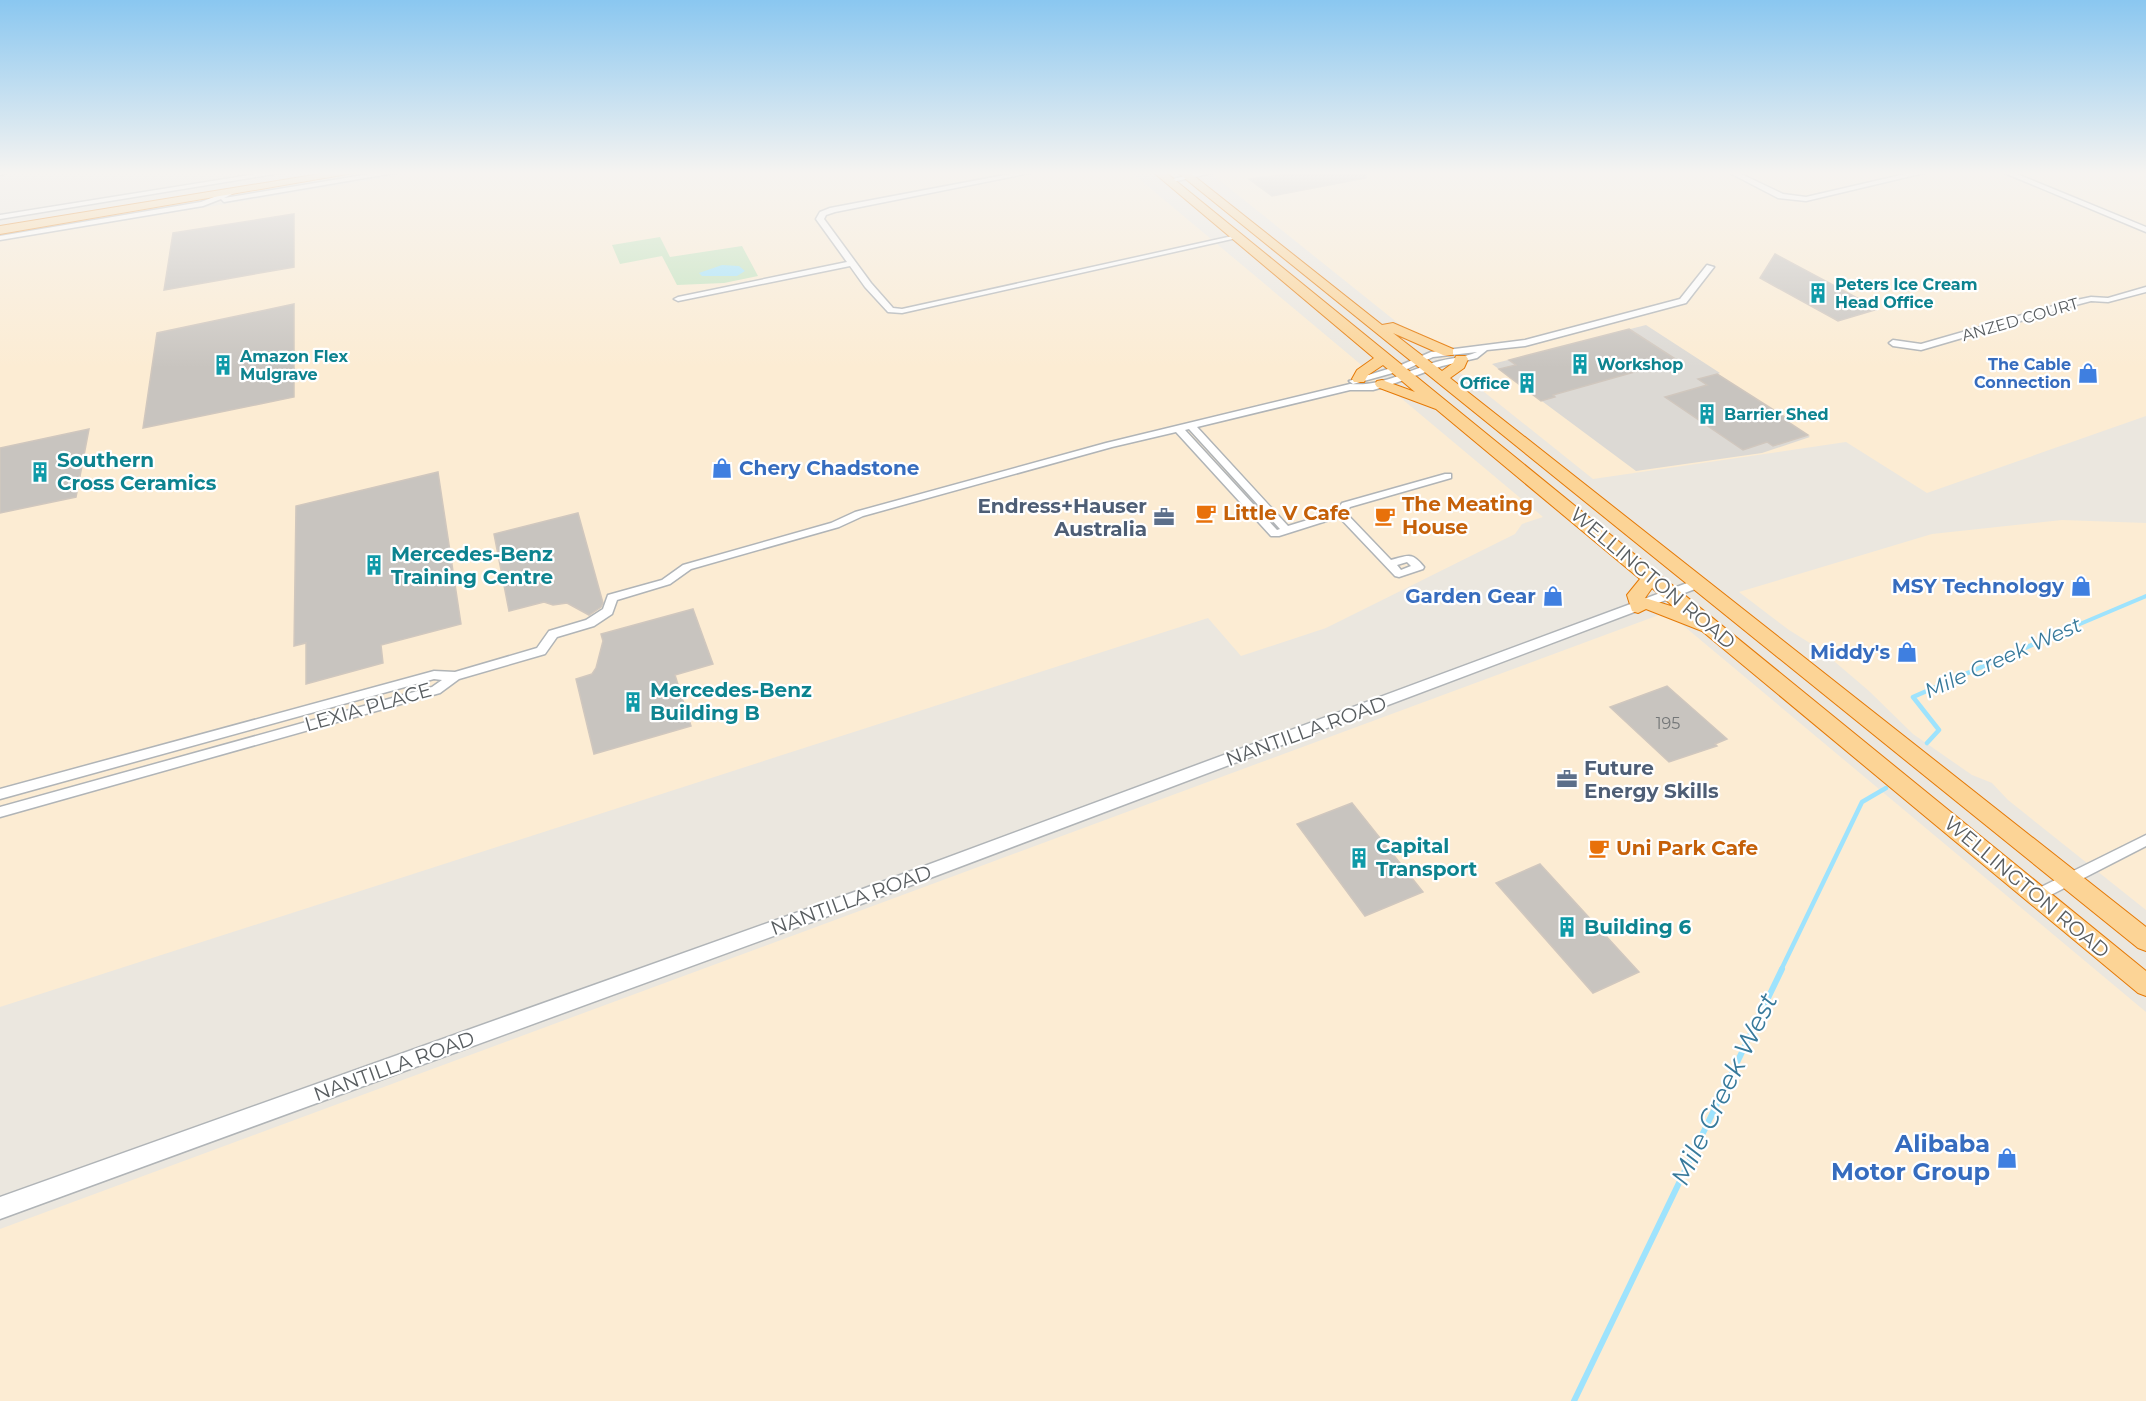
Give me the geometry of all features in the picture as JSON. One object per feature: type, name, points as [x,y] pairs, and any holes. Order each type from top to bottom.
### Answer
[{"type":"highway","name":"WELLINGTON ROAD","points":[[1237,237],[2146,985]]},
{"type":"highway","name":"WELLINGTON ROAD","points":[[1264,237],[2146,941]]},
{"type":"highway","points":[[1376,326],[1390,326],[1454,355],[1460,365],[1442,378]]},
{"type":"highway","points":[[1354,383],[1362,373],[1384,357]]},
{"type":"highway","points":[[1382,384],[1428,404],[1445,407]]},
{"type":"highway","points":[[1652,577],[1636,595],[1643,605],[1695,624],[1714,628]]},
{"type":"street","points":[[833,237],[886,307],[902,310],[1235,237]]},
{"type":"street","points":[[678,299],[851,263]]},
{"type":"street","points":[[1354,383],[1361,389],[1382,384],[1424,363],[1468,349],[1483,351],[1561,335],[1683,301],[1710,267]]},
{"type":"street","name":"ANZED COURT","points":[[1893,344],[1921,347],[2070,304],[2091,299],[2108,300],[2146,289]]},
{"type":"street","points":[[1424,363],[1454,355],[1477,357],[1483,351]]},
{"type":"street","points":[[1403,373],[1354,383],[1178,428],[1275,534],[1341,513],[1346,505],[1448,476]]},
{"type":"street","points":[[1191,425],[1286,530]]},
{"type":"street","name":"LEXIA PLACE","points":[[0,794],[434,675],[455,676],[541,651],[553,634],[590,623],[608,611],[612,598],[666,582],[687,567],[836,525],[859,514],[1178,428]]},
{"type":"street","points":[[1341,513],[1389,564]]},
{"type":"street","name":"NANTILLA ROAD","points":[[0,1208],[651,973],[1698,583]]},
{"type":"street","name":"LEXIA PLACE","points":[[0,812],[436,690],[455,676]]},
{"type":"street","name":"LEXIA PLACE","points":[[279,717],[279,733]]},
{"type":"street","points":[[152,769],[153,752]]},
{"type":"street","points":[[2038,895],[2146,840]]},
{"type":"shaded area","points":[[22,237],[1209,237],[1543,517],[1522,524],[1515,534],[1326,628],[1241,656],[1208,618],[0,1007],[0,241]]},
{"type":"shaded area","points":[[1291,237],[2146,237],[2146,416],[1927,493],[1846,442],[1593,479]]},
{"type":"shaded area","points":[[1646,325],[1720,373],[1718,374],[1810,437],[1762,453],[1636,471],[1492,364]]},
{"type":"shaded area","points":[[2062,520],[2146,523],[2146,910],[2008,800],[1992,783],[1972,775],[1913,734],[1869,691],[1821,650],[1789,630],[1739,592],[1932,534]]},
{"type":"shaded area","points":[[1667,612],[2146,1012],[2146,1401],[0,1401],[0,1229]]},
{"type":"green space","points":[[660,237],[670,257],[742,246],[758,276],[724,283],[677,285],[662,256],[620,264],[612,245]]},
{"type":"water","points":[[722,265],[739,266],[745,271],[737,276],[702,276],[699,273]]},
{"type":"building","points":[[172,237],[294,237],[294,267],[164,290]]},
{"type":"building","name":"Peters Ice Cream Head Office","points":[[1775,254],[1878,309],[1838,321],[1760,278]]},
{"type":"building","name":"Amazon Flex Mulgrave","points":[[294,304],[294,397],[143,428],[157,333]]},
{"type":"building","name":"Workshop","points":[[1629,329],[1677,360],[1553,395],[1555,397],[1541,401],[1499,369],[1516,365],[1509,360]]},
{"type":"building","points":[[1717,374],[1788,419],[1785,420],[1808,435],[1773,446],[1767,442],[1743,450],[1665,397],[1707,385],[1698,379]]},
{"type":"building","name":"Southern Cross Ceramics","points":[[89,429],[76,497],[0,513],[0,448]]},
{"type":"building","name":"Mercedes-Benz Training Centre","points":[[438,472],[461,624],[381,645],[383,663],[306,684],[306,643],[294,646],[296,506]]},
{"type":"building","points":[[578,513],[603,603],[601,607],[589,615],[567,603],[553,605],[544,602],[509,611],[494,534]]},
{"type":"building","name":"Mercedes-Benz Building B","points":[[693,609],[713,664],[675,675],[691,726],[594,754],[576,679],[592,674],[596,668],[603,641],[601,634]]},
{"type":"building","points":[[1667,686],[1727,739],[1715,744],[1717,746],[1669,762],[1610,707]]},
{"type":"building","name":"Capital Transport","points":[[1352,803],[1423,892],[1365,916],[1297,824]]},
{"type":"building","name":"Building 6","points":[[1540,864],[1639,972],[1593,993],[1496,883]]},
{"type":"waterway","name":"Mile Creek West","points":[[2054,635],[2146,596]]},
{"type":"waterway","name":"Mile Creek West","points":[[1927,743],[1939,730],[1913,697],[2057,634]]},
{"type":"waterway","name":"Mile Creek West","points":[[1781,970],[1862,802],[1886,788]]},
{"type":"waterway","name":"Mile Creek West","points":[[1574,1401],[1782,969]]},
{"type":"place","name":"Peters Ice Cream Head Office","points":[[1818,293]]},
{"type":"place","name":"Workshop","points":[[1580,364]]},
{"type":"place","name":"Amazon Flex Mulgrave","points":[[223,365]]},
{"type":"place","name":"The Cable Connection","points":[[2088,373]]},
{"type":"place","name":"Office","points":[[1527,383]]},
{"type":"place","name":"Barrier Shed","points":[[1707,414]]},
{"type":"place","name":"Chery Chadstone","points":[[722,468]]},
{"type":"place","name":"Southern Cross Ceramics","points":[[40,472]]},
{"type":"place","name":"Little V Cafe","points":[[1206,513]]},
{"type":"place","name":"The Meating House","points":[[1385,516]]},
{"type":"place","name":"Endress+Hauser Australia","points":[[1164,517]]},
{"type":"place","name":"Mercedes-Benz Training Centre","points":[[374,565]]},
{"type":"place","name":"MSY Technology","points":[[2081,586]]},
{"type":"place","name":"Garden Gear","points":[[1553,596]]},
{"type":"place","name":"Middy's","points":[[1907,652]]},
{"type":"place","name":"Mercedes-Benz Building B","points":[[633,702]]},
{"type":"place","name":"Future Energy Skills","points":[[1567,779]]},
{"type":"place","name":"Uni Park Cafe","points":[[1599,848]]},
{"type":"place","name":"Capital Transport","points":[[1359,858]]},
{"type":"place","name":"Building 6","points":[[1567,927]]},
{"type":"place","name":"Alibaba Motor Group","points":[[2007,1158]]}]
